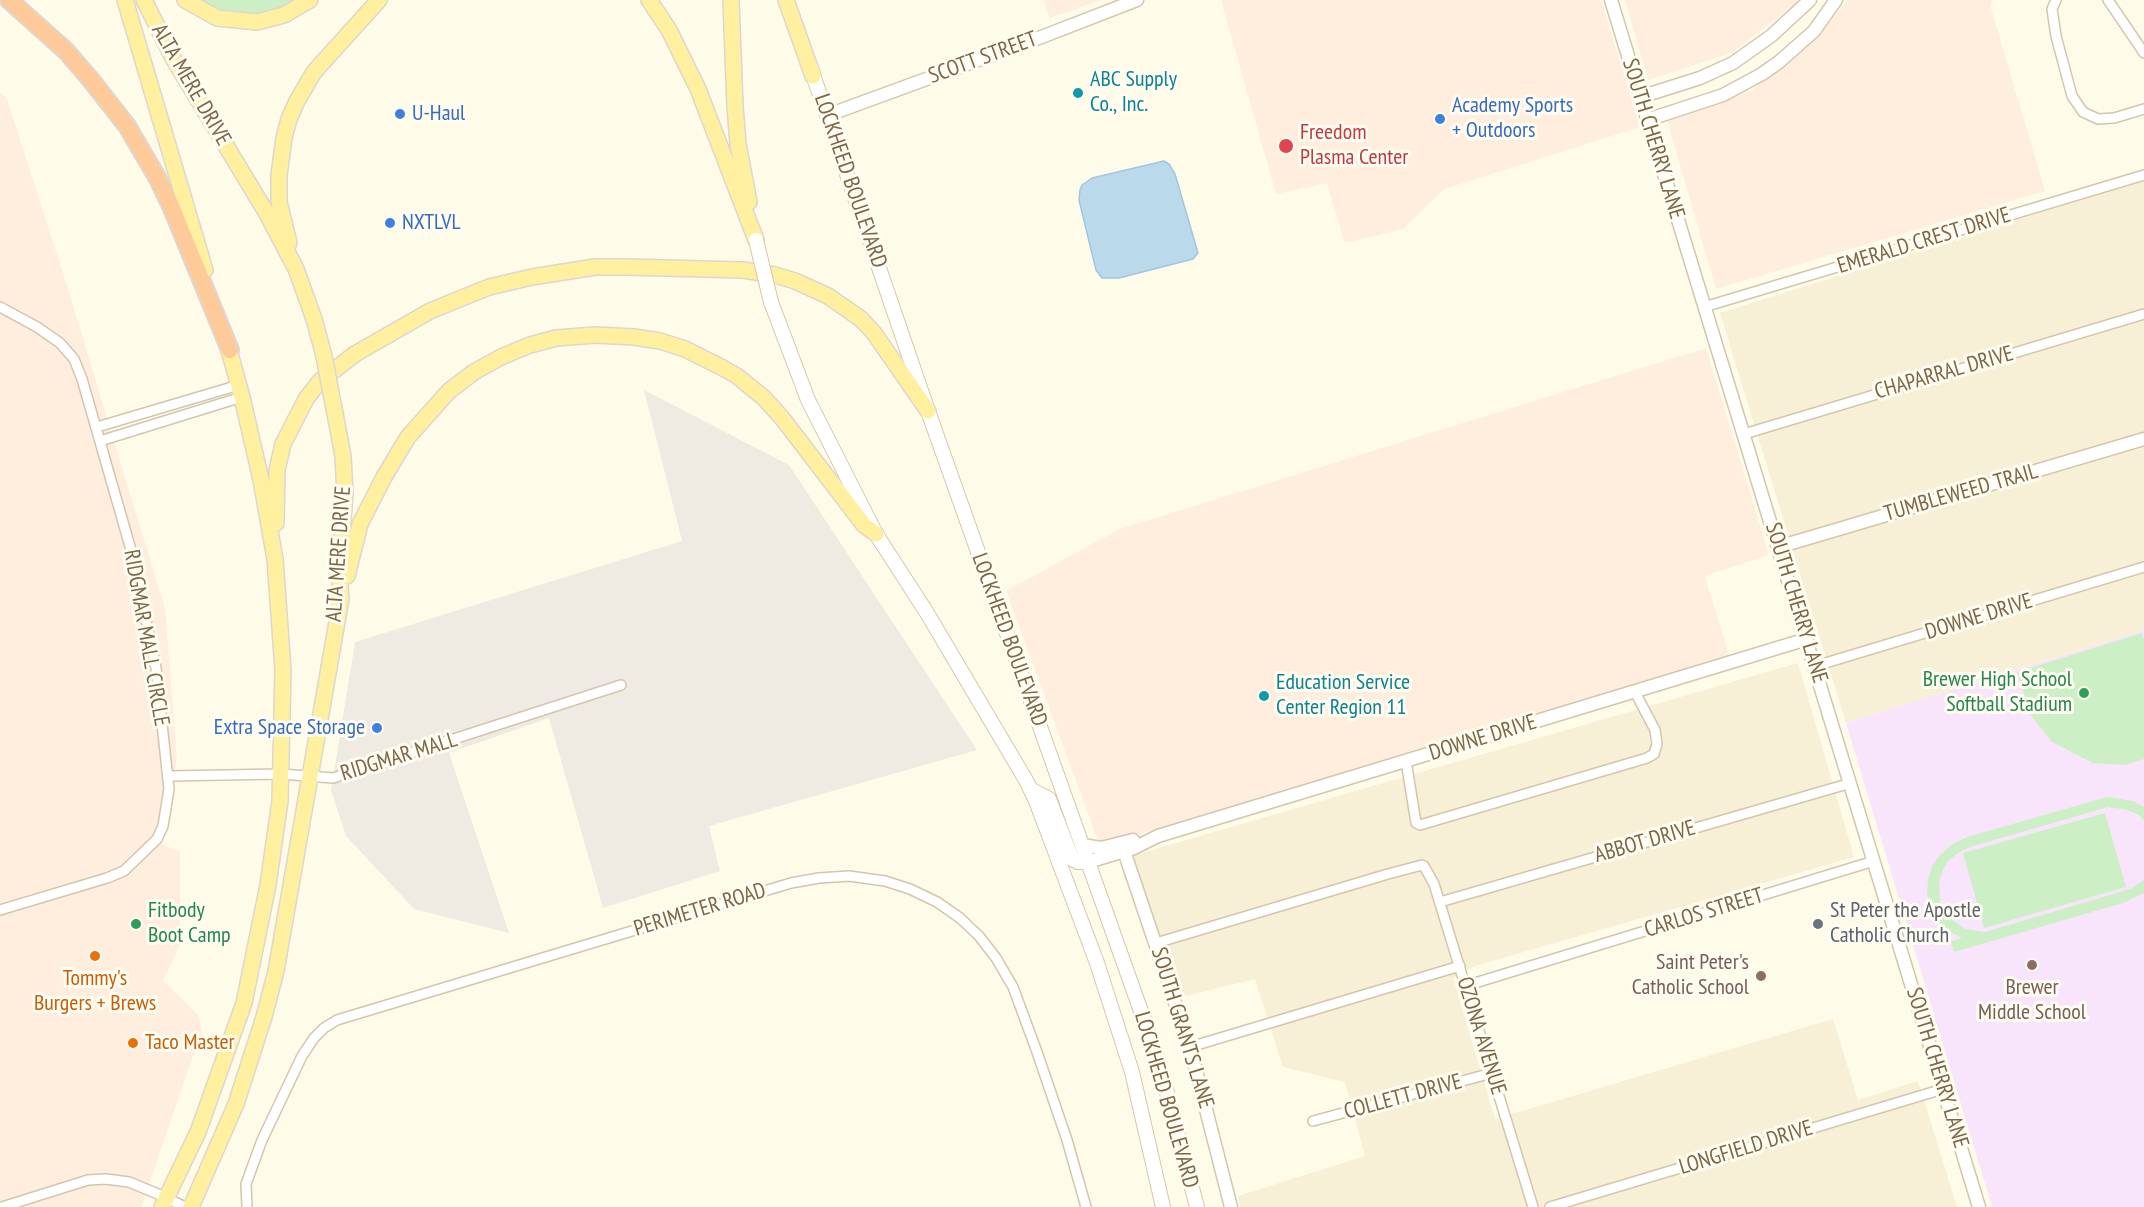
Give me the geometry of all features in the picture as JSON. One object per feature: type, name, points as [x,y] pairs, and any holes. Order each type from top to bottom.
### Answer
[{"type":"highway","points":[[9,0],[66,51],[127,126],[158,179],[171,207],[230,350]]},
{"type":"main road","name":"ALTA MERE DRIVE","points":[[125,0],[186,213],[241,391],[261,480],[275,559],[283,670],[280,801],[268,885],[244,1003],[205,1114],[164,1203]]},
{"type":"main road","name":"ALTA MERE DRIVE","points":[[144,0],[173,58],[266,212],[296,269],[314,319],[324,356],[343,456],[345,494],[339,573],[341,599],[276,971],[236,1104],[191,1207]]},
{"type":"main road","points":[[185,0],[217,18],[256,22],[284,15],[310,0]]},
{"type":"main road","points":[[296,269],[279,201],[281,156],[290,120],[297,101],[314,72],[379,0]]},
{"type":"main road","points":[[649,0],[669,30],[698,89],[756,240]]},
{"type":"main road","points":[[731,0],[738,144],[756,240]]},
{"type":"main road","points":[[786,0],[813,76]]},
{"type":"main road","name":"LOCKHEED BOULEVARD","points":[[793,0],[813,76],[928,411],[1159,1062],[1197,1207]]},
{"type":"main road","name":"LOCKHEED BOULEVARD","points":[[756,240],[771,302],[807,400],[876,534],[933,623],[1030,789],[1097,963],[1132,1072],[1163,1207]]},
{"type":"main road","points":[[275,559],[277,470],[283,444],[306,399],[320,381],[355,354],[430,311],[489,287],[532,277],[596,267],[627,267],[743,270],[795,281],[828,296],[861,319],[874,333],[928,411]]},
{"type":"main road","points":[[341,599],[360,524],[408,437],[449,391],[474,372],[501,357],[530,345],[556,338],[596,335],[634,337],[676,346],[712,361],[736,376],[770,405],[864,525],[876,534]]},
{"type":"main road","points":[[1030,789],[1049,799],[1072,859],[1078,862],[1088,862]]},
{"type":"street","name":"SCOTT STREET","points":[[828,115],[1137,0]]},
{"type":"street","name":"SOUTH CHERRY LANE","points":[[1611,0],[1979,1207]]},
{"type":"street","points":[[1640,97],[1721,70],[1772,36],[1810,0]]},
{"type":"street","points":[[1647,120],[1723,95],[1762,74],[1814,31],[1836,0]]},
{"type":"street","points":[[2056,0],[2052,9],[2055,36],[2072,96],[2083,112],[2098,119],[2114,118],[2144,109]]},
{"type":"street","points":[[2108,0],[2144,53]]},
{"type":"street","name":"EMERALD CREST DRIVE","points":[[1704,307],[2144,175]]},
{"type":"street","name":"RIDGMAR MALL CIRCLE","points":[[0,307],[47,333],[68,351],[78,369],[133,557],[156,668],[168,776],[168,800],[160,832],[149,848],[124,871],[105,879],[0,910]]},
{"type":"street","name":"CHAPARRAL DRIVE","points":[[1744,434],[2144,314]]},
{"type":"street","points":[[97,428],[241,391]]},
{"type":"street","points":[[100,441],[241,391]]},
{"type":"street","name":"TUMBLEWEED TRAIL","points":[[1778,547],[2144,439]]},
{"type":"street","name":"DOWNE DRIVE","points":[[1816,669],[1822,664],[2144,567]]},
{"type":"street","name":"DOWNE DRIVE","points":[[1088,862],[1158,836],[1807,639]]},
{"type":"street","name":"RIDGMAR MALL","points":[[168,776],[281,774],[333,778],[621,685]]},
{"type":"street","points":[[1406,761],[1416,823],[1426,824],[1651,756],[1658,744],[1655,730],[1635,692]]},
{"type":"street","name":"ABBOT DRIVE","points":[[1440,902],[1851,783]]},
{"type":"street","name":"DOWNE DRIVE","points":[[1082,845],[1101,848],[1130,840],[1158,836]]},
{"type":"street","name":"SOUTH GRANTS LANE","points":[[1124,850],[1190,1047],[1232,1207]]},
{"type":"street","name":"CARLOS STREET","points":[[1465,986],[1874,861]]},
{"type":"street","name":"OZONA AVENUE","points":[[1156,943],[1388,874],[1424,866],[1434,884],[1440,902],[1533,1207]]},
{"type":"street","name":"PERIMETER ROAD","points":[[248,1207],[246,1184],[267,1130],[302,1056],[314,1038],[337,1020],[791,883],[849,876],[885,881],[910,889],[937,902],[973,930],[996,958],[1013,987],[1037,1052],[1067,1140],[1086,1207]]},
{"type":"street","points":[[1190,1047],[1460,966]]},
{"type":"street","name":"COLLETT DRIVE","points":[[1313,1121],[1492,1073]]},
{"type":"street","name":"LONGFIELD DRIVE","points":[[1550,1207],[1943,1089]]},
{"type":"street","points":[[2,1207],[88,1180],[129,1182],[164,1203],[185,1207]]},
{"type":"shaded area","points":[[1043,0],[1101,0],[1050,18]]},
{"type":"shaded area","points":[[1221,0],[1601,0],[1640,127],[1444,189],[1403,229],[1345,243],[1327,183],[1276,194]]},
{"type":"shaded area","points":[[1625,0],[1801,0],[1731,53],[1648,80]]},
{"type":"shaded area","points":[[1847,0],[1993,0],[1990,5],[2045,191],[1716,289],[1667,120],[1751,91],[1812,40]]},
{"type":"shaded area","points":[[0,92],[7,99],[67,286],[165,609],[177,758],[160,843],[180,852],[180,945],[163,981],[198,1015],[202,1030],[141,1207],[0,1207]]},
{"type":"shaded area","points":[[2144,180],[2144,630],[1846,723],[1720,313]]},
{"type":"shaded area","points":[[1706,348],[1769,555],[1705,576],[1729,655],[1100,846],[1006,591],[1120,529]]},
{"type":"shaded area","points":[[644,390],[789,465],[977,750],[709,826],[720,871],[603,908],[549,718],[449,753],[509,933],[414,909],[346,836],[331,790],[355,642],[682,541]]},
{"type":"shaded area","name":"Brewer Middle School","points":[[2144,630],[2144,1207],[1992,1207],[1846,723]]},
{"type":"shaded area","points":[[1798,663],[1854,857],[1475,966],[1453,978],[1495,1119],[1833,1019],[1858,1100],[1918,1081],[1957,1207],[1240,1207],[1238,1196],[1365,1156],[1345,1082],[1283,1067],[1255,979],[1178,998],[1131,856]]},
{"type":"green space","points":[[193,0],[301,0],[253,18],[221,15]]},
{"type":"green space","name":"Brewer High School Softball Stadium","points":[[2142,633],[2144,640],[2144,759],[2125,765],[2093,763],[2052,742],[2030,714],[2017,672]]},
{"type":"green space","points":[[2107,797],[2133,801],[2144,807],[2144,821],[2139,815],[2128,810],[2108,807],[1970,847],[1948,861],[1943,870],[1939,881],[1940,902],[1947,914],[1965,929],[1985,932],[2120,892],[2144,880],[2144,893],[2123,903],[1954,952],[1951,941],[1962,938],[1949,931],[1938,921],[1927,893],[1932,866],[1941,854],[1953,844],[1967,837]]},
{"type":"green space","points":[[2105,813],[2126,887],[1984,928],[1963,853]]},
{"type":"water","points":[[1164,161],[1169,164],[1175,174],[1198,253],[1193,259],[1119,278],[1102,278],[1096,270],[1079,200],[1082,185],[1092,178]]},
{"type":"place","name":"ABC Supply Co., Inc.","points":[[1078,93]]},
{"type":"place","name":"U-Haul","points":[[400,114]]},
{"type":"place","name":"Academy Sports + Outdoors","points":[[1440,119]]},
{"type":"place","name":"Freedom Plasma Center","points":[[1286,146]]},
{"type":"place","name":"NXTLVL","points":[[390,223]]},
{"type":"place","name":"Brewer High School Softball Stadium","points":[[2084,693]]},
{"type":"place","name":"Education Service Center Region 11","points":[[1264,696]]},
{"type":"place","name":"Extra Space Storage","points":[[377,728]]},
{"type":"place","name":"Fitbody Boot Camp","points":[[136,924]]},
{"type":"place","name":"St Peter the Apostle Catholic Church","points":[[1818,924]]},
{"type":"place","name":"Tommy's Burgers + Brews","points":[[95,956]]},
{"type":"place","name":"Brewer Middle School","points":[[2032,965]]},
{"type":"place","name":"Saint Peter's Catholic School","points":[[1761,976]]},
{"type":"place","name":"Taco Master","points":[[133,1043]]}]
